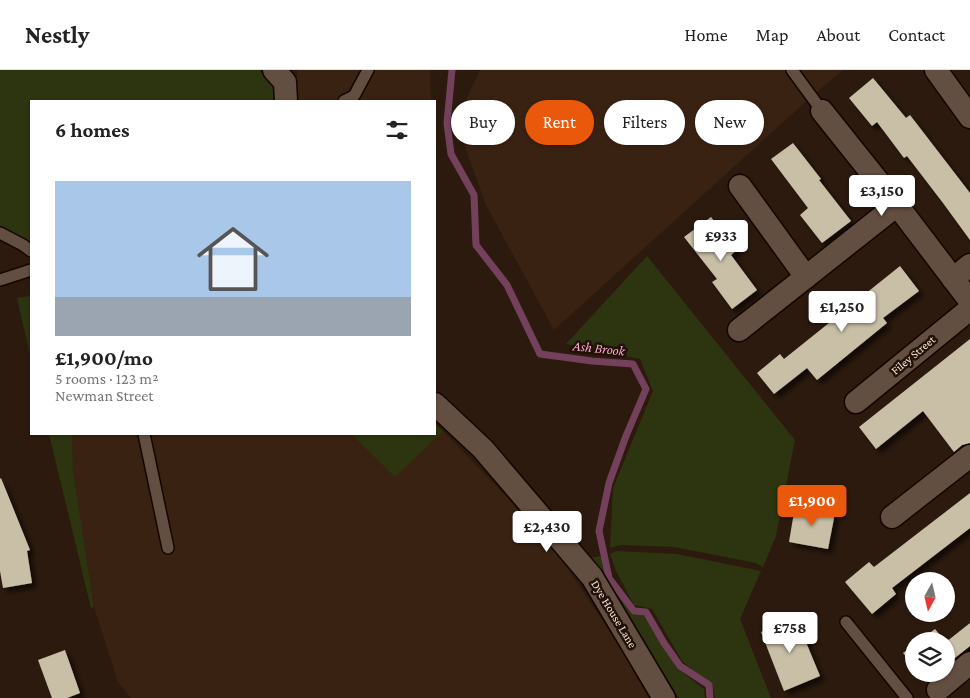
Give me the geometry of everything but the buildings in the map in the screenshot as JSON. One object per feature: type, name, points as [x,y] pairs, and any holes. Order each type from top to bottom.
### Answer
[{"type":"street","points":[[936,70],[970,118]]},
{"type":"street","points":[[280,73],[285,82],[286,100]]},
{"type":"street","points":[[822,111],[897,205],[962,272],[970,301]]},
{"type":"street","points":[[740,186],[806,277]]},
{"type":"street","points":[[739,330],[897,205]]},
{"type":"street","name":"Filey Street","points":[[856,402],[970,309]]},
{"type":"street","name":"Dye House Lane","points":[[436,405],[483,449],[592,577],[664,698]]},
{"type":"street","points":[[892,517],[970,458]]},
{"type":"street","points":[[933,694],[970,663]]},
{"type":"lane","points":[[346,100],[354,96],[368,70]]},
{"type":"lane","points":[[792,70],[822,111]]},
{"type":"lane","points":[[0,233],[30,250]]},
{"type":"lane","points":[[0,280],[30,270]]},
{"type":"lane","points":[[144,435],[168,548]]},
{"type":"lane","points":[[846,622],[907,698]]},
{"type":"shaded area","points":[[297,70],[430,70],[431,100],[297,100]]},
{"type":"shaded area","points":[[480,70],[843,70],[764,139],[764,100],[695,100],[695,145],[758,145],[554,330],[485,203],[464,145],[515,145],[515,100],[466,100]]},
{"type":"shaded area","points":[[443,431],[549,541],[622,650],[648,698],[131,698],[118,682],[94,607],[73,470],[72,435],[352,435],[395,476]]},
{"type":"green space","points":[[0,70],[259,70],[274,88],[278,100],[30,100],[30,243],[0,227]]},
{"type":"green space","points":[[647,256],[795,440],[776,536],[763,567],[756,563],[674,547],[621,545],[610,548],[613,488],[653,391],[640,359],[566,344]]},
{"type":"green space","points":[[30,296],[30,355],[17,298]]},
{"type":"green space","points":[[436,425],[443,431],[395,477],[352,435],[436,435]]},
{"type":"green space","points":[[49,435],[72,435],[73,470],[94,607],[91,608]]},
{"type":"green space","points":[[617,551],[677,554],[761,571],[740,619],[771,698],[715,698],[713,687],[682,661],[652,609],[634,605],[616,571],[610,554]]},
{"type":"green space","points":[[602,556],[606,577],[633,614],[643,615],[677,668],[704,689],[705,698],[679,698],[590,558]]},
{"type":"waterway","name":"Ash Brook","points":[[452,70],[447,123],[451,154],[474,195],[476,245],[507,285],[540,354],[633,364],[646,389],[609,483],[599,531],[609,578],[634,611],[646,612],[680,666],[709,685],[710,698]]}]
